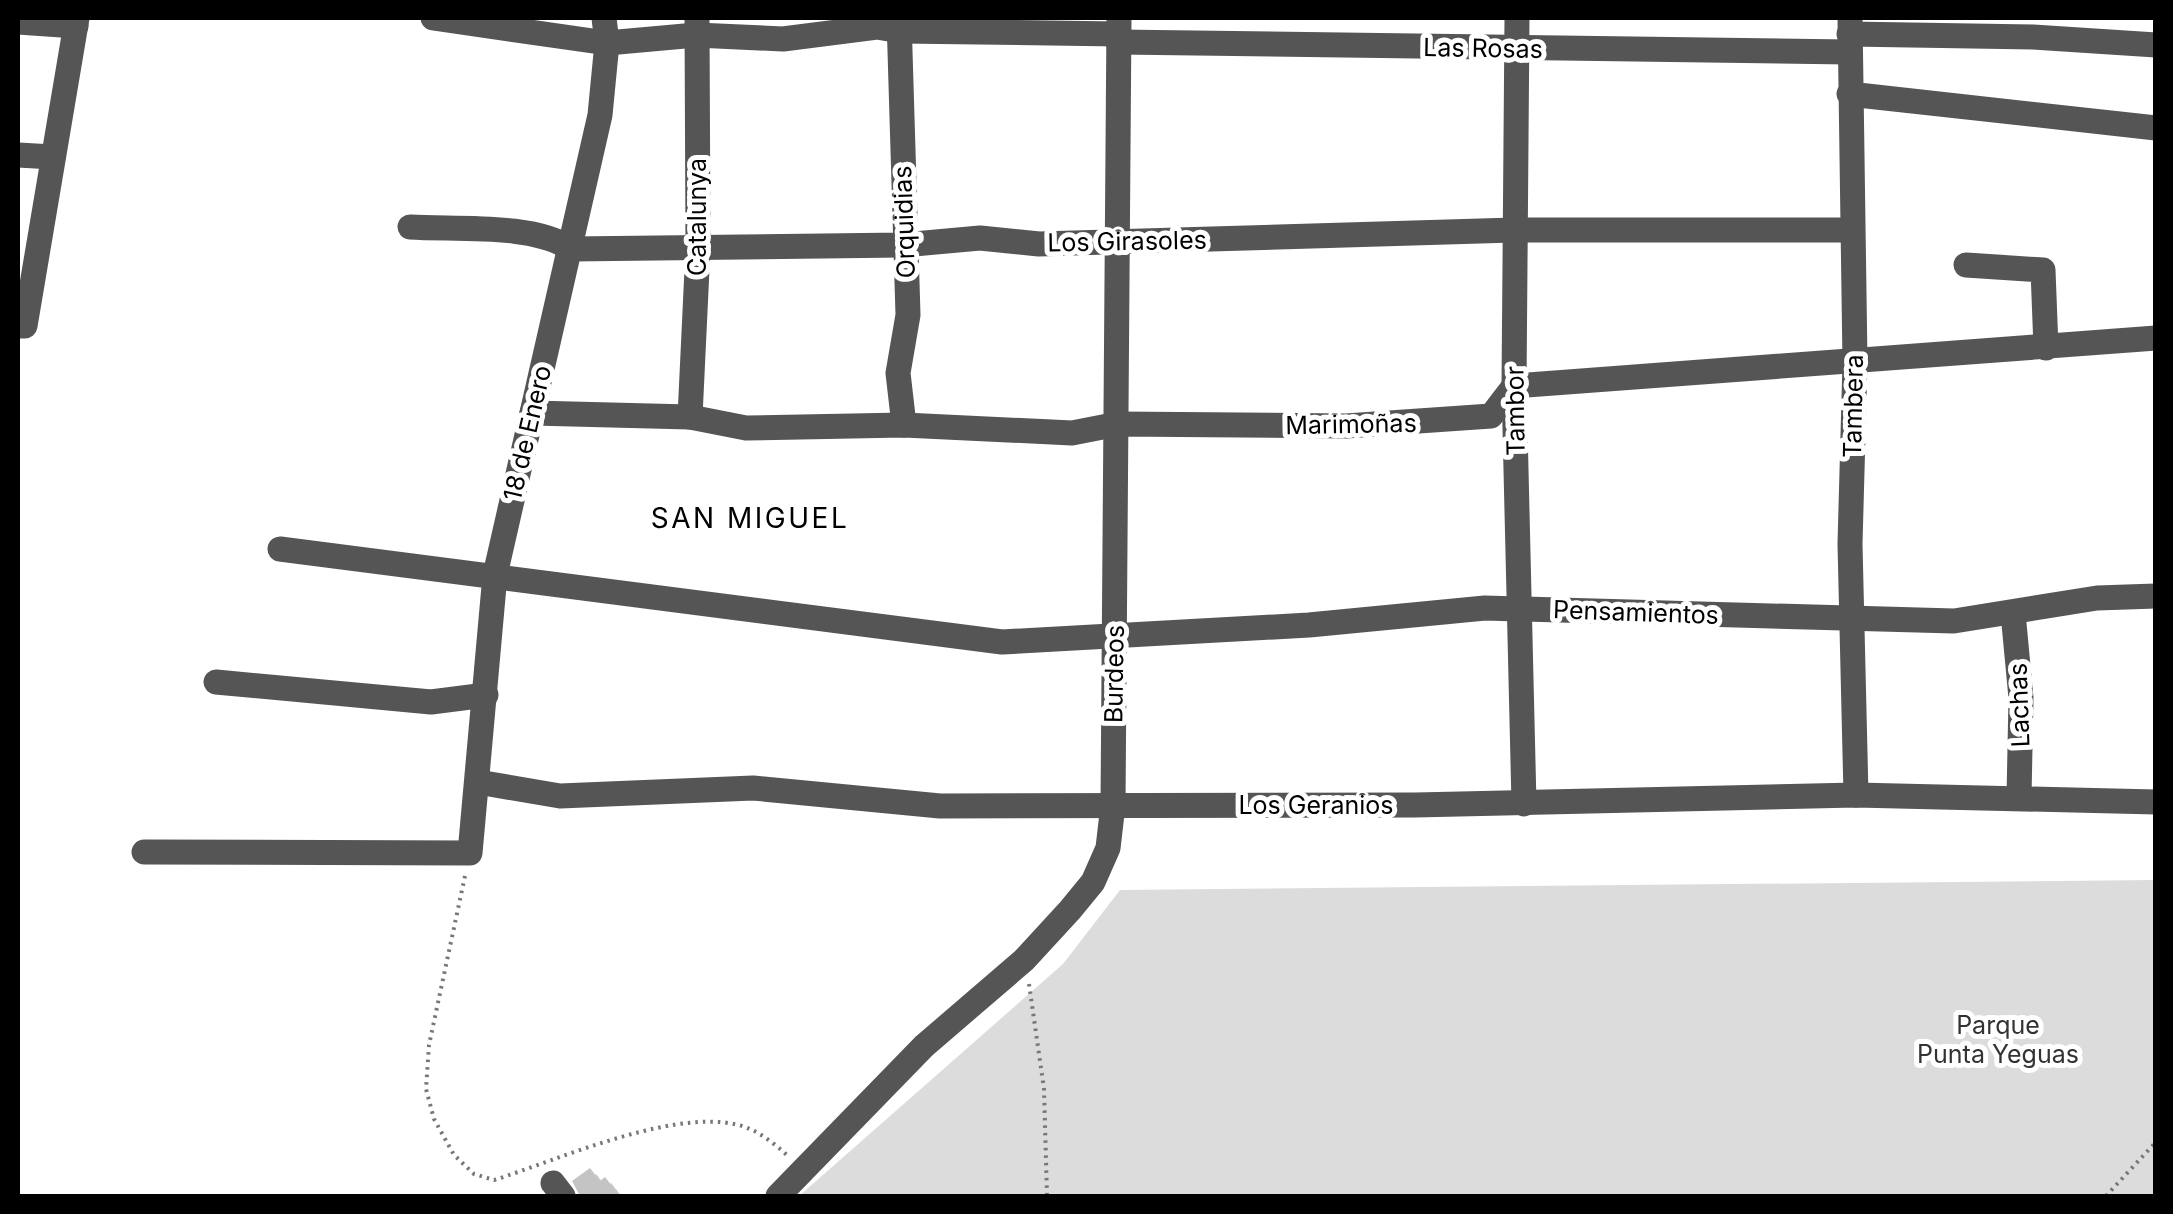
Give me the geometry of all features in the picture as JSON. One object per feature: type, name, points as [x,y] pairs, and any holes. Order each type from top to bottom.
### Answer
[{"type":"street","name":"Las Rosas","points":[[434,18],[605,30],[696,26],[782,40],[899,24],[1518,49],[1849,35],[2034,37],[2156,46]]},
{"type":"street","name":"Tambor","points":[[1518,18],[1514,386],[1524,804]]},
{"type":"street","points":[[18,22],[76,22],[21,326]]},
{"type":"street","name":"Orquidias","points":[[899,24],[902,245],[908,315],[898,373],[904,426]]},
{"type":"street","name":"Catalunya","points":[[690,417],[698,248],[696,26]]},
{"type":"street","name":"18 de Enero","points":[[470,853],[495,575],[600,115],[605,30]]},
{"type":"street","name":"Burdeos","points":[[778,1196],[924,1046],[1024,960],[1093,882],[1108,848],[1113,805],[1119,31]]},
{"type":"street","name":"Tambera","points":[[1849,35],[1856,795]]},
{"type":"street","points":[[1850,94],[2156,128]]},
{"type":"street","points":[[18,155],[53,157]]},
{"type":"street","name":"Los Girasoles","points":[[410,227],[528,234],[555,238],[571,250],[902,245],[980,238],[1039,244],[1514,230],[1850,230]]},
{"type":"street","points":[[1966,265],[2044,270],[2046,348]]},
{"type":"street","points":[[1514,386],[2156,338]]},
{"type":"street","name":"Marimoñas","points":[[532,413],[690,417],[746,428],[904,426],[1072,433],[1118,424],[1346,426],[1491,416],[1514,386]]},
{"type":"street","name":"Pensamientos","points":[[280,549],[1002,642],[1518,608],[1954,621],[2098,598],[2156,596]]},
{"type":"street","name":"Lachas","points":[[2013,613],[2022,713],[2019,797]]},
{"type":"street","points":[[216,682],[430,702],[486,695]]},
{"type":"street","name":"Los Geranios","points":[[478,782],[560,796],[753,788],[940,806],[1524,804],[1856,795],[2156,802]]},
{"type":"street","points":[[144,852],[470,853]]},
{"type":"path","points":[[470,853],[426,1071],[434,1120],[465,1167],[484,1179],[494,1180],[579,1147],[631,1134],[722,1124],[748,1128],[804,1168]]},
{"type":"path","points":[[1024,960],[1044,1089],[1048,1196]]},
{"type":"path","points":[[2106,1196],[2156,1142]]},
{"type":"green space","name":"Parque Punta Yeguas","points":[[2155,880],[2155,1196],[799,1196],[1063,964],[1120,890]]},
{"type":"building","points":[[590,1168],[600,1181],[605,1177],[620,1196],[580,1196],[572,1181]]},
{"type":"district","name":"SAN MIGUEL","points":[[750,518]]}]
